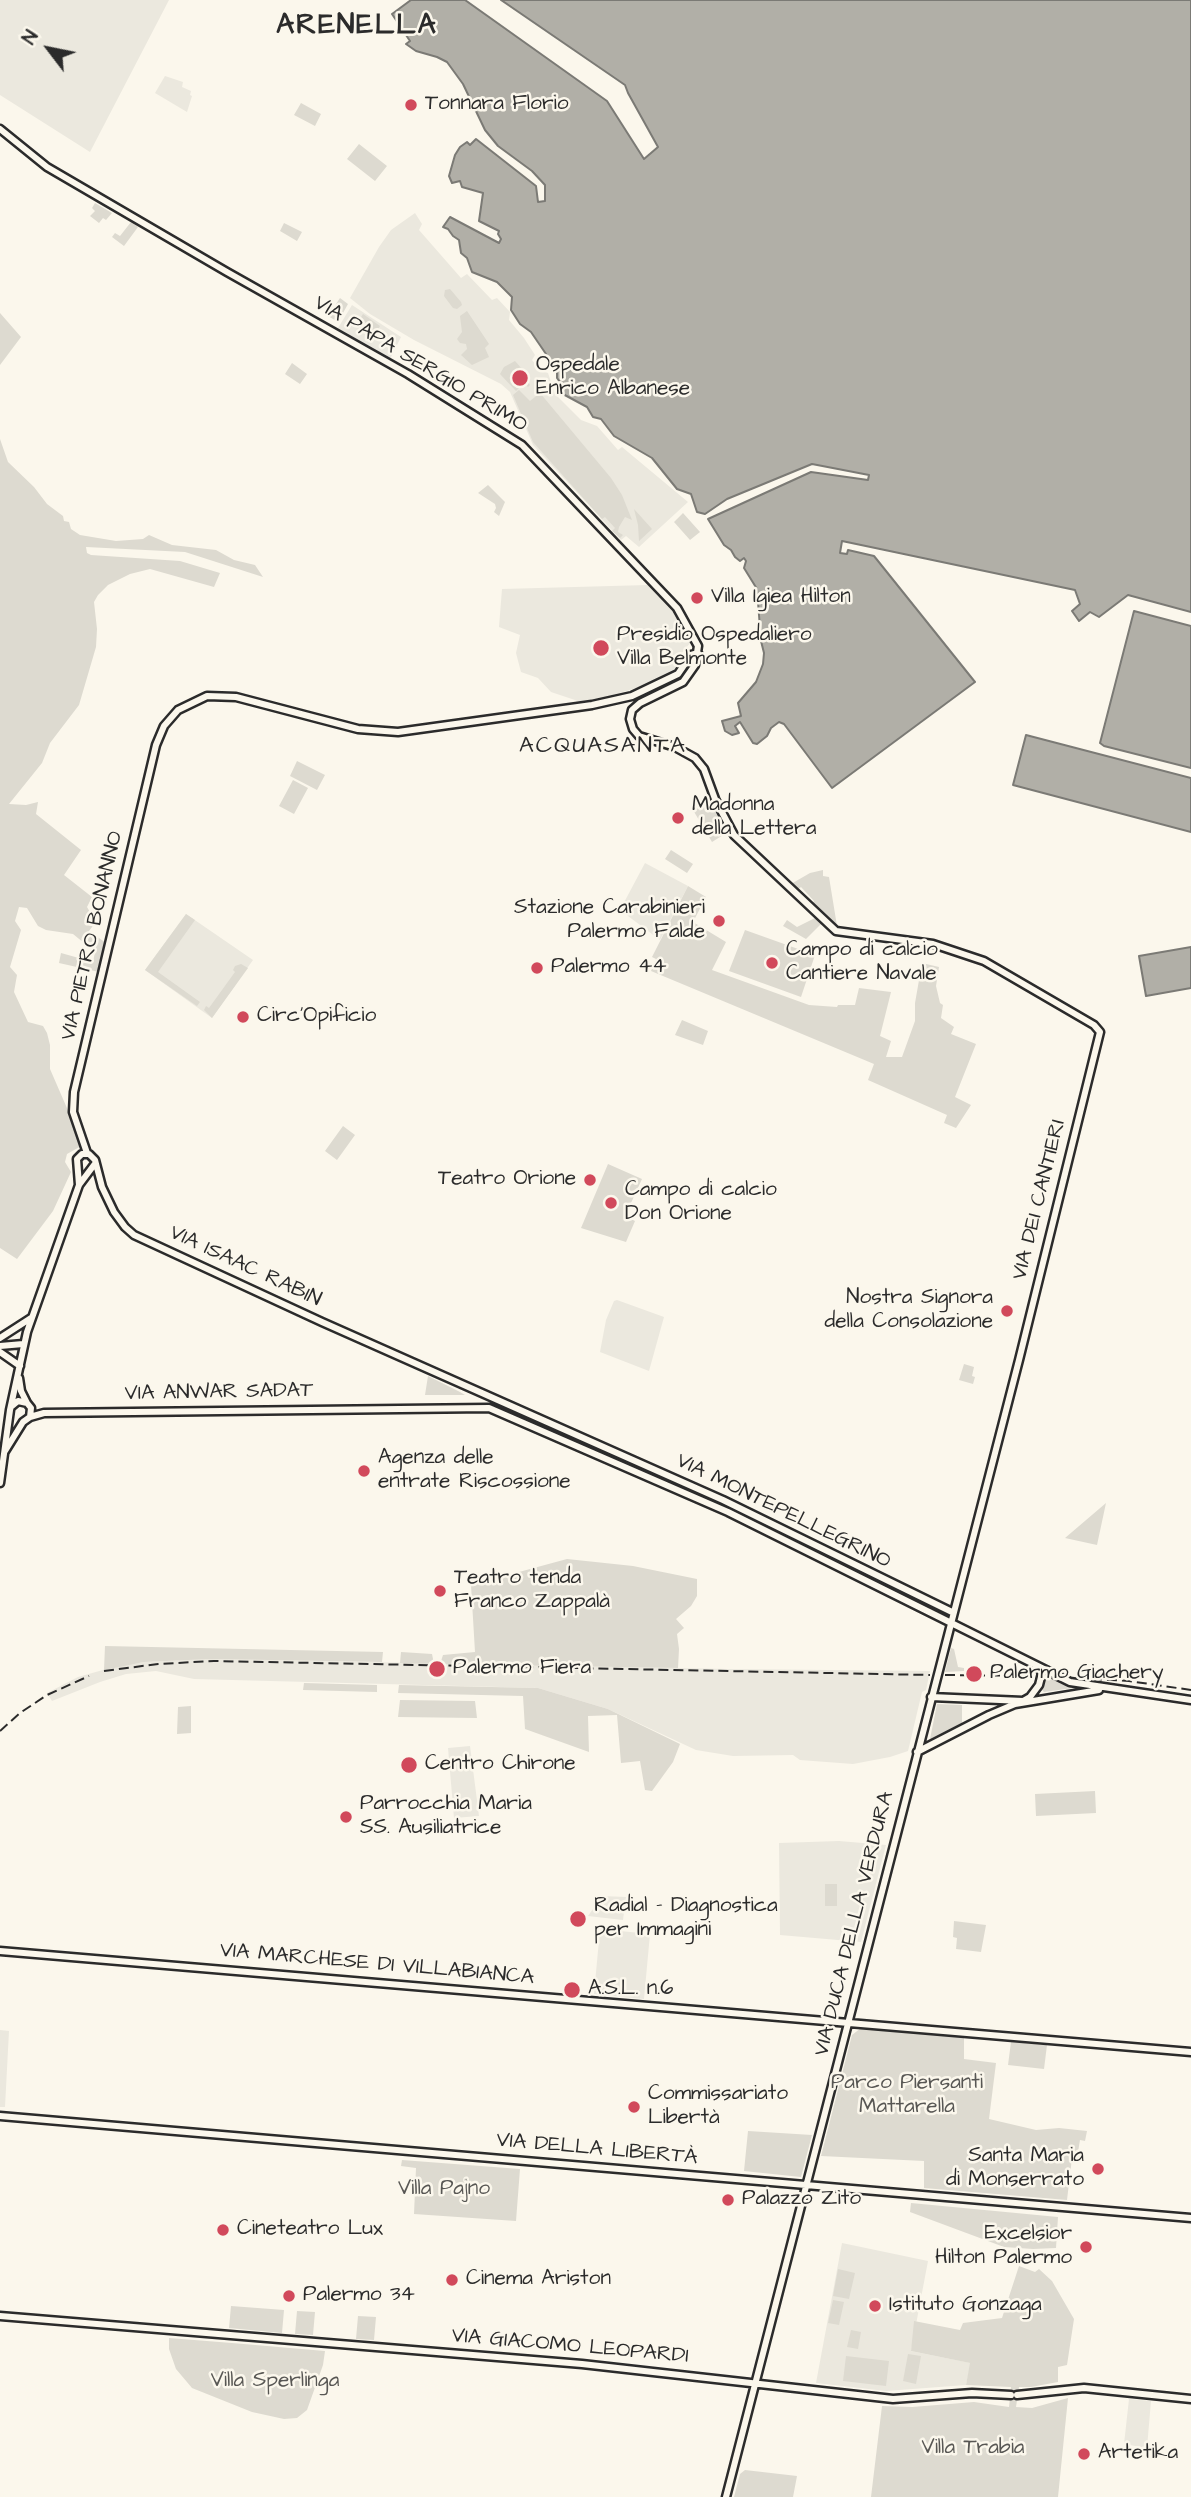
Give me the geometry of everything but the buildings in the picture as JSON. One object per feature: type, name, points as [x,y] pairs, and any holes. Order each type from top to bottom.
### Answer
[{"type":"street","name":"VIA PAPA SERGIO PRIMO","points":[[0,129],[47,167],[408,374],[522,444],[677,608],[693,636],[698,653]]},
{"type":"street","name":"VIA PIETRO BONANNO","points":[[87,1153],[74,1118],[74,1092],[156,746],[164,726],[178,710],[207,696],[236,697],[326,722],[376,732],[398,732],[592,705],[632,696],[678,674],[691,655],[698,653]]},
{"type":"street","name":"VIA DEI CANTIERI","points":[[698,653],[695,665],[683,682],[632,710],[630,719],[633,729],[639,736],[690,754],[704,769],[715,799],[734,835],[835,931],[933,944],[984,961],[1094,1025],[1100,1032],[1019,1360],[931,1697]]},
{"type":"street","points":[[0,1483],[23,1344],[79,1185],[95,1163],[93,1157],[87,1153],[77,1159],[79,1185]]},
{"type":"street","name":"VIA ISAAC RABIN","points":[[95,1163],[102,1187],[114,1212],[121,1223],[134,1234],[417,1364]]},
{"type":"street","points":[[79,1170],[89,1172]]},
{"type":"street","points":[[0,1338],[31,1318]]},
{"type":"street","points":[[0,1346],[23,1344]]},
{"type":"street","points":[[0,1352],[19,1369],[21,1391],[31,1408],[30,1417],[23,1422],[5,1451]]},
{"type":"street","name":"VIA MONTEPELLEGRINO","points":[[417,1364],[732,1504],[952,1612]]},
{"type":"street","points":[[11,1410],[18,1401],[27,1403]]},
{"type":"street","name":"VIA MONTEPELLEGRINO","points":[[489,1408],[729,1513],[1074,1684],[1189,1699]]},
{"type":"street","name":"VIA ANWAR SADAT","points":[[30,1417],[48,1413],[489,1408]]},
{"type":"street","points":[[11,1410],[15,1420],[23,1422]]},
{"type":"street","points":[[615,1463],[620,1454]]},
{"type":"street","points":[[928,1610],[932,1602]]},
{"type":"street","points":[[918,1752],[989,1715],[1023,1701],[1036,1691],[1039,1685],[1042,1674],[1039,1667]]},
{"type":"street","points":[[931,1697],[1023,1701],[1109,1688]]},
{"type":"street","name":"VIA DUCA DELLA VERDURA","points":[[726,2497],[931,1697]]},
{"type":"street","name":"VIA MARCHESE DI VILLABIANCA","points":[[0,1951],[1191,2052]]},
{"type":"street","name":"VIA DELLA LIBERTÀ","points":[[0,2116],[1191,2218]]},
{"type":"street","name":"VIA GIACOMO LEOPARDI","points":[[0,2316],[589,2365],[894,2399],[972,2393],[1014,2395],[1084,2388],[1191,2399]]},
{"type":"shaded area","points":[[0,0],[169,0],[90,152],[0,95]]},
{"type":"shaded area","points":[[411,0],[465,0],[607,101],[644,159],[658,147],[625,85],[501,0],[1191,0],[1191,612],[1128,595],[1099,617],[1090,612],[1079,621],[1072,611],[1080,604],[1075,590],[842,541],[840,553],[847,554],[848,550],[874,556],[975,682],[832,788],[784,724],[779,722],[757,744],[753,743],[740,722],[735,726],[739,733],[732,735],[725,731],[722,721],[741,716],[738,703],[756,682],[764,653],[757,589],[744,568],[746,561],[744,558],[740,561],[724,545],[708,519],[811,472],[868,480],[869,475],[812,464],[727,499],[705,514],[697,512],[691,494],[677,489],[652,458],[614,436],[601,419],[593,417],[587,407],[561,393],[562,385],[546,354],[511,310],[512,297],[497,282],[472,272],[467,258],[461,253],[459,240],[443,227],[450,217],[499,243],[501,239],[499,231],[479,221],[483,193],[462,187],[460,181],[452,183],[449,176],[455,155],[467,142],[470,145],[476,139],[536,186],[538,202],[545,201],[545,185],[532,171],[498,146],[485,130],[463,84],[447,62],[416,51],[406,44],[410,41],[392,14]]},
{"type":"shaded area","points":[[165,76],[183,82],[182,87],[191,91],[187,112],[155,93]]},
{"type":"shaded area","name":"Ospedale Enrico Albanese","points":[[415,213],[422,224],[419,230],[461,278],[467,274],[492,300],[497,298],[510,312],[509,320],[535,355],[532,360],[541,371],[548,373],[555,394],[581,420],[597,426],[618,450],[622,447],[688,502],[639,547],[626,536],[621,540],[533,445],[510,392],[501,384],[414,340],[370,314],[350,298],[391,230]]},
{"type":"shaded area","points":[[352,305],[401,337],[390,359],[338,328]]},
{"type":"shaded area","name":"Presidio Ospedaliero Villa Belmonte","points":[[648,585],[679,619],[691,642],[681,654],[682,665],[675,671],[649,684],[613,695],[584,703],[551,692],[538,678],[521,672],[516,653],[520,635],[499,627],[502,589]]},
{"type":"shaded area","points":[[1134,611],[1191,626],[1191,768],[1100,743]]},
{"type":"shaded area","points":[[1026,735],[1191,778],[1191,832],[1013,785]]},
{"type":"shaded area","points":[[645,863],[688,886],[660,940],[620,910]]},
{"type":"shaded area","points":[[186,914],[253,960],[212,1018],[145,970]]},
{"type":"shaded area","points":[[1191,947],[1191,988],[1146,996],[1139,956]]},
{"type":"shaded area","points":[[614,1301],[664,1317],[649,1371],[600,1352],[606,1320]]},
{"type":"shaded area","points":[[211,1659],[930,1671],[926,1690],[922,1692],[908,1751],[853,1764],[800,1760],[793,1755],[733,1756],[696,1750],[608,1709],[538,1688],[194,1679],[156,1671],[126,1674],[52,1701],[47,1693],[78,1677],[117,1666]]},
{"type":"shaded area","points":[[470,1746],[479,1816],[454,1818],[448,1748]]},
{"type":"shaded area","points":[[839,1841],[886,1845],[861,1942],[780,1935],[779,1843]]},
{"type":"shaded area","points":[[602,1896],[626,1897],[623,1920],[588,1916]]},
{"type":"shaded area","points":[[600,1929],[650,1934],[644,1999],[594,1994]]},
{"type":"shaded area","points":[[0,2030],[9,2031],[5,2107],[0,2107]]},
{"type":"shaded area","name":"Istituto Gonzaga","points":[[842,2243],[928,2261],[911,2351],[971,2363],[966,2385],[886,2391],[816,2383]]},
{"type":"shaded area","points":[[1129,2399],[1151,2401],[1147,2448],[1124,2444]]},
{"type":"green space","points":[[301,103],[321,114],[315,126],[294,115]]},
{"type":"green space","points":[[359,144],[387,166],[375,181],[347,159]]},
{"type":"green space","points":[[95,203],[112,213],[99,223],[90,216],[95,211],[92,208]]},
{"type":"green space","points":[[131,222],[138,227],[124,246],[112,237],[115,233],[120,236]]},
{"type":"green space","points":[[284,223],[302,232],[297,241],[280,231]]},
{"type":"green space","points":[[450,289],[461,302],[462,305],[457,309],[453,308],[444,296],[445,290]]},
{"type":"green space","points":[[340,298],[348,304],[338,322],[328,316]]},
{"type":"green space","points":[[467,311],[489,344],[485,348],[489,357],[472,365],[461,355],[467,349],[466,344],[457,339],[462,332],[460,316]]},
{"type":"green space","points":[[0,313],[21,337],[0,365]]},
{"type":"green space","points":[[363,314],[380,326],[374,336],[356,325]]},
{"type":"green space","points":[[515,361],[529,377],[527,381],[530,385],[528,387],[524,383],[516,391],[500,374],[504,367]]},
{"type":"green space","points":[[292,363],[307,374],[300,384],[285,374]]},
{"type":"green space","points":[[519,390],[530,401],[540,393],[611,478],[622,495],[632,520],[625,517],[619,527],[618,532],[623,535],[620,538],[612,531],[615,528],[605,517],[602,519],[533,442],[513,395]]},
{"type":"green space","points":[[0,439],[8,462],[47,504],[63,516],[64,521],[69,522],[71,529],[80,535],[116,541],[143,539],[149,535],[172,545],[216,550],[234,560],[255,565],[263,577],[185,552],[86,547],[87,553],[91,555],[180,561],[220,573],[214,587],[150,569],[130,574],[108,585],[98,595],[94,602],[96,647],[79,705],[50,743],[42,763],[9,804],[26,805],[38,802],[36,814],[81,850],[64,875],[92,897],[87,907],[98,919],[89,931],[106,943],[99,972],[59,963],[61,953],[93,962],[95,952],[73,934],[46,930],[38,926],[27,908],[19,907],[15,921],[21,930],[10,967],[17,975],[14,992],[28,1022],[43,1026],[47,1033],[50,1069],[83,1145],[67,1154],[65,1162],[71,1172],[53,1211],[17,1259],[0,1248]]},
{"type":"green space","points":[[488,485],[505,502],[499,516],[494,512],[495,504],[478,493]]},
{"type":"green space","points":[[634,509],[652,529],[639,541],[638,525]]},
{"type":"green space","points":[[683,513],[700,532],[690,540],[674,522]]},
{"type":"green space","points":[[297,761],[325,775],[317,790],[290,776]]},
{"type":"green space","points":[[293,780],[308,788],[294,814],[279,806]]},
{"type":"green space","points":[[710,804],[728,832],[712,842],[693,810]]},
{"type":"green space","points":[[671,850],[693,864],[687,873],[665,859]]},
{"type":"green space","points":[[823,870],[823,876],[829,877],[837,926],[812,904],[814,901],[801,887],[797,890],[791,884],[810,873]]},
{"type":"green space","points":[[688,886],[706,897],[693,922],[726,942],[712,970],[809,1005],[855,1005],[859,988],[891,992],[880,1036],[891,1041],[886,1057],[902,1057],[915,1021],[915,1003],[922,963],[939,967],[936,986],[940,1003],[943,1005],[941,1018],[954,1027],[951,1034],[976,1044],[955,1097],[971,1105],[956,1128],[944,1123],[947,1115],[868,1080],[874,1064],[651,971],[656,959],[652,957]]},
{"type":"green space","points":[[186,914],[195,920],[158,972],[200,1002],[197,1006],[145,970]]},
{"type":"green space","points":[[815,918],[822,923],[806,939],[783,926],[787,920],[797,927]]},
{"type":"green space","name":"Campo di calcio Cantiere Navale","points":[[745,930],[815,955],[801,997],[729,971]]},
{"type":"green space","points":[[241,964],[248,968],[212,1018],[204,1010],[206,1006],[209,1008],[235,972],[235,966]]},
{"type":"green space","points":[[682,1020],[708,1031],[703,1045],[675,1035]]},
{"type":"green space","points":[[343,1126],[355,1135],[337,1160],[325,1151]]},
{"type":"green space","name":"Campo di calcio Don Orione","points":[[608,1164],[642,1179],[625,1216],[635,1221],[626,1242],[581,1228]]},
{"type":"green space","points":[[964,1364],[974,1367],[973,1384],[959,1380]]},
{"type":"green space","points":[[428,1376],[460,1392],[465,1395],[425,1395]]},
{"type":"green space","points":[[1106,1503],[1097,1545],[1065,1538]]},
{"type":"green space","points":[[567,1559],[633,1566],[697,1579],[697,1596],[691,1606],[676,1619],[684,1628],[677,1634],[678,1668],[440,1664],[443,1655],[475,1652],[471,1585]]},
{"type":"green space","points":[[105,1646],[383,1652],[382,1662],[211,1659],[144,1662],[104,1670]]},
{"type":"green space","points":[[951,1648],[954,1649],[958,1667],[964,1668],[964,1671],[945,1672]]},
{"type":"green space","points":[[401,1652],[432,1654],[434,1664],[400,1663]]},
{"type":"green space","points":[[1046,1675],[1073,1688],[1044,1692],[1042,1690]]},
{"type":"green space","points":[[304,1683],[377,1685],[377,1692],[303,1690]]},
{"type":"green space","points":[[399,1685],[538,1688],[608,1709],[680,1744],[673,1762],[652,1791],[645,1790],[640,1761],[621,1763],[617,1715],[588,1716],[589,1752],[525,1729],[523,1696],[398,1693]]},
{"type":"green space","points":[[400,1700],[475,1701],[477,1718],[398,1717]]},
{"type":"green space","points":[[937,1704],[962,1705],[962,1723],[930,1739]]},
{"type":"green space","points":[[191,1706],[191,1733],[177,1734],[178,1707]]},
{"type":"green space","points":[[1095,1791],[1096,1813],[1036,1816],[1035,1794]]},
{"type":"green space","points":[[825,1884],[837,1884],[837,1906],[825,1906]]},
{"type":"green space","points":[[954,1921],[986,1925],[981,1952],[956,1949],[957,1938],[953,1937]]},
{"type":"green space","name":"Parco Piersanti Mattarella","points":[[861,2028],[964,2037],[964,2059],[996,2063],[989,2119],[1036,2130],[1059,2128],[1087,2131],[1085,2141],[1080,2140],[1077,2158],[1072,2158],[1067,2200],[924,2188],[924,2161],[821,2156],[852,2035]]},
{"type":"green space","points":[[1011,2042],[1047,2045],[1044,2069],[1008,2065]]},
{"type":"green space","points":[[748,2131],[812,2135],[801,2177],[744,2171]]},
{"type":"green space","name":"Villa Pajno","points":[[402,2160],[520,2169],[516,2221],[414,2214],[416,2168],[401,2166]]},
{"type":"green space","points":[[911,2203],[1058,2217],[1056,2248],[1004,2247],[910,2212]]},
{"type":"green space","name":"Villa Trabia","points":[[1019,2266],[1035,2272],[1039,2269],[1052,2281],[1074,2319],[1067,2365],[1058,2367],[1058,2382],[1019,2387],[1016,2407],[1032,2408],[1068,2398],[1058,2497],[871,2497],[882,2406],[912,2407],[974,2402],[1009,2407],[1011,2387],[966,2385],[970,2363],[911,2351],[914,2321],[960,2330],[963,2323],[1002,2318]]},
{"type":"green space","points":[[838,2269],[855,2273],[849,2299],[833,2296]]},
{"type":"green space","points":[[833,2300],[844,2302],[839,2325],[828,2323]]},
{"type":"green space","points":[[231,2306],[284,2310],[282,2333],[229,2328]]},
{"type":"green space","points":[[297,2311],[315,2312],[313,2335],[295,2334]]},
{"type":"green space","points":[[358,2316],[376,2317],[374,2340],[356,2339]]},
{"type":"green space","points":[[851,2330],[861,2332],[858,2349],[847,2347]]},
{"type":"green space","name":"Villa Sperlinga","points":[[169,2338],[325,2351],[323,2365],[307,2410],[297,2418],[284,2419],[252,2412],[192,2388],[176,2369],[169,2349]]},
{"type":"green space","points":[[908,2354],[921,2356],[916,2384],[903,2381]]},
{"type":"green space","points":[[846,2356],[889,2361],[886,2386],[843,2381]]},
{"type":"green space","points":[[745,2470],[797,2476],[793,2497],[734,2497],[740,2474]]},
{"type":"railway","points":[[104,1671],[214,1661],[930,1675]]},
{"type":"railway","points":[[945,1675],[1035,1676]]},
{"type":"railway","points":[[0,1731],[20,1713],[47,1695],[89,1676]]},
{"type":"railway","points":[[1077,1678],[1129,1681],[1191,1690]]},
{"type":"place","name":"Tonnara Florio","points":[[411,105]]},
{"type":"place","name":"Ospedale Enrico Albanese","points":[[520,378]]},
{"type":"place","name":"Villa Igiea Hilton","points":[[697,598]]},
{"type":"place","name":"Presidio Ospedaliero Villa Belmonte","points":[[601,648]]},
{"type":"place","name":"Madonna della Lettera","points":[[678,818]]},
{"type":"place","name":"Stazione Carabinieri Palermo Falde","points":[[719,921]]},
{"type":"place","name":"Campo di calcio Cantiere Navale","points":[[772,963]]},
{"type":"place","name":"Palermo 44","points":[[537,968]]},
{"type":"place","name":"Circ'Opificio","points":[[243,1017]]},
{"type":"place","name":"Teatro Orione","points":[[590,1180]]},
{"type":"place","name":"Campo di calcio Don Orione","points":[[611,1203]]},
{"type":"place","name":"Nostra Signora della Consolazione","points":[[1007,1311]]},
{"type":"place","name":"Agenza delle entrate Riscossione","points":[[364,1471]]},
{"type":"place","name":"Teatro tenda Franco Zappalà","points":[[440,1591]]},
{"type":"place","name":"Palermo Fiera","points":[[437,1669]]},
{"type":"place","name":"Palermo Giachery","points":[[974,1674]]},
{"type":"place","name":"Centro Chirone","points":[[409,1765]]},
{"type":"place","name":"Parrocchia Maria SS. Ausiliatrice","points":[[346,1817]]},
{"type":"place","name":"Radial - Diagnostica per Immagini","points":[[578,1919]]},
{"type":"place","name":"A.S.L. n.6","points":[[572,1990]]},
{"type":"place","name":"Commissariato Libertà","points":[[634,2107]]},
{"type":"place","name":"Santa Maria di Monserrato","points":[[1098,2169]]},
{"type":"place","name":"Palazzo Zito","points":[[728,2200]]},
{"type":"place","name":"Cineteatro Lux","points":[[223,2230]]},
{"type":"place","name":"Excelsior Hilton Palermo","points":[[1086,2247]]},
{"type":"place","name":"Cinema Ariston","points":[[452,2280]]},
{"type":"place","name":"Palermo 34","points":[[289,2296]]},
{"type":"place","name":"Istituto Gonzaga","points":[[875,2306]]},
{"type":"place","name":"Artetika","points":[[1084,2454]]},
{"type":"district","name":"ARENELLA","points":[[357,27]]},
{"type":"district","name":"ACQUASANTA","points":[[603,747]]}]
